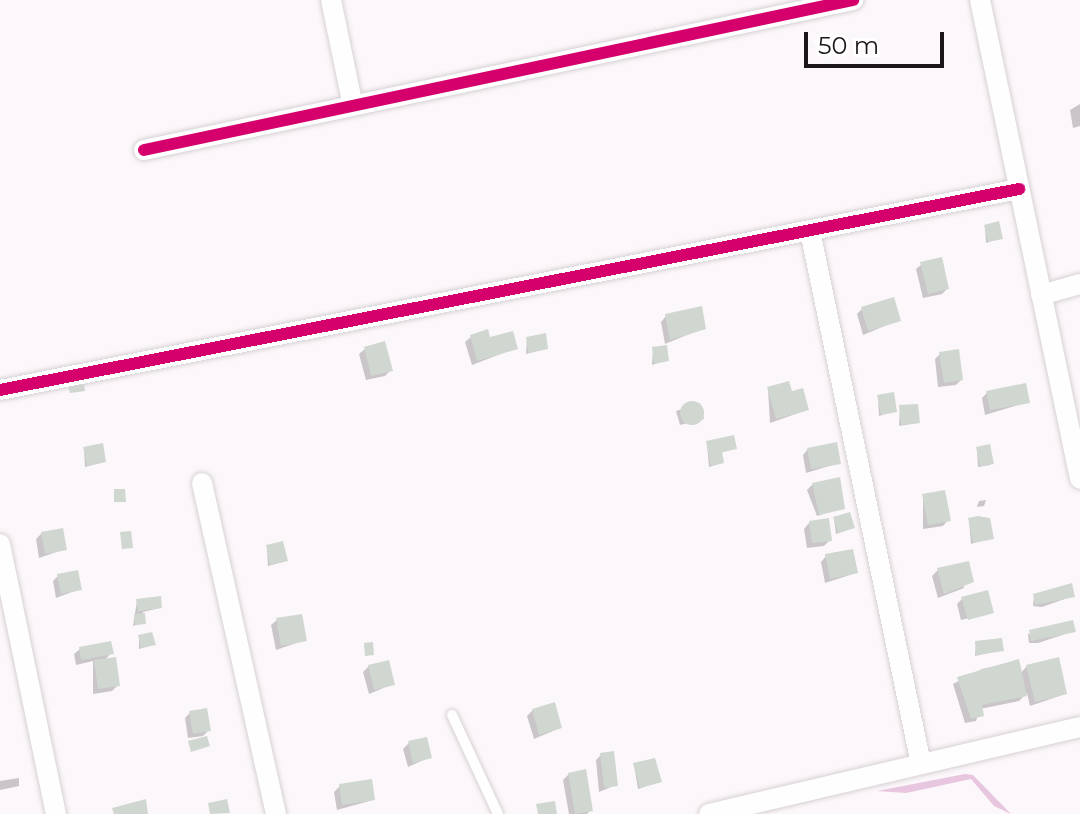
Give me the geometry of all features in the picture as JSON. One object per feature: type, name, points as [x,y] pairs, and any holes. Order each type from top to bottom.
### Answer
[{"type":"street","points":[[331,0],[353,106]]},
{"type":"street","points":[[144,150],[853,0]]},
{"type":"street","points":[[980,0],[1080,479]]},
{"type":"street","points":[[0,390],[1019,189]]},
{"type":"street","points":[[810,231],[921,764]]},
{"type":"street","points":[[1041,295],[1080,284]]},
{"type":"street","points":[[202,483],[276,814]]},
{"type":"street","points":[[0,544],[56,814]]},
{"type":"street","points":[[714,813],[1080,727]]},
{"type":"lane","points":[[452,715],[498,814]]},
{"type":"shaded area","points":[[973,775],[1011,814],[994,806],[971,779],[906,793],[877,791]]},
{"type":"building","points":[[999,221],[1003,239],[988,242],[984,225]]},
{"type":"building","points":[[942,257],[949,289],[928,294],[920,262]]},
{"type":"building","points":[[894,297],[901,321],[868,331],[861,307]]},
{"type":"building","points":[[702,306],[706,329],[670,340],[665,314]]},
{"type":"building","points":[[488,329],[490,337],[513,331],[518,349],[477,361],[470,335]]},
{"type":"building","points":[[546,333],[548,349],[528,353],[526,337]]},
{"type":"building","points":[[385,341],[393,371],[371,376],[364,347]]},
{"type":"building","points":[[667,345],[669,361],[654,364],[652,347]]},
{"type":"building","points":[[959,349],[963,380],[944,383],[939,352]]},
{"type":"building","points":[[789,381],[792,391],[803,388],[809,410],[776,419],[767,387]]},
{"type":"building","points":[[1026,383],[1030,403],[990,410],[986,391]]},
{"type":"building","points":[[84,384],[85,391],[70,393],[68,386]]},
{"type":"building","points":[[894,392],[897,412],[881,415],[877,395]]},
{"type":"building","points":[[692,401],[701,404],[704,413],[701,422],[692,425],[683,422],[680,413],[683,404]]},
{"type":"building","points":[[918,404],[920,423],[901,425],[899,405]]},
{"type":"building","points":[[734,435],[737,449],[722,452],[724,463],[711,466],[706,441]]},
{"type":"building","points":[[837,442],[841,464],[811,469],[807,448]]},
{"type":"building","points":[[103,443],[106,462],[87,466],[83,447]]},
{"type":"building","points":[[990,444],[994,464],[980,466],[976,447]]},
{"type":"building","points":[[840,477],[845,509],[819,515],[812,483]]},
{"type":"building","points":[[114,489],[125,489],[126,502],[114,502]]},
{"type":"building","points":[[945,490],[951,521],[928,525],[922,494]]},
{"type":"building","points":[[850,512],[855,528],[838,533],[833,517]]},
{"type":"building","points":[[829,518],[832,541],[812,543],[809,521]]},
{"type":"building","points":[[968,518],[990,518],[994,539],[973,543]]},
{"type":"building","points":[[63,528],[67,550],[45,554],[41,532]]},
{"type":"building","points":[[131,531],[133,548],[122,549],[120,532]]},
{"type":"building","points":[[283,541],[288,561],[270,565],[266,545]]},
{"type":"building","points":[[853,549],[858,573],[830,579],[825,554]]},
{"type":"building","points":[[969,561],[974,582],[944,594],[937,568]]},
{"type":"building","points":[[78,570],[82,590],[61,594],[57,574]]},
{"type":"building","points":[[1072,583],[1075,597],[1035,605],[1033,594]]},
{"type":"building","points":[[988,590],[994,613],[968,620],[961,597]]},
{"type":"building","points":[[161,596],[162,608],[138,611],[136,599]]},
{"type":"building","points":[[145,613],[146,624],[135,625],[134,614]]},
{"type":"building","points":[[302,614],[307,641],[281,646],[276,618]]},
{"type":"building","points":[[1073,620],[1076,632],[1031,641],[1029,630]]},
{"type":"building","points":[[152,632],[156,645],[141,648],[138,635]]},
{"type":"building","points":[[1002,638],[1004,651],[976,655],[975,641]]},
{"type":"building","points":[[111,641],[114,654],[81,660],[79,647]]},
{"type":"building","points":[[373,642],[374,655],[365,656],[364,643]]},
{"type":"building","points":[[116,657],[120,686],[98,689],[94,660]]},
{"type":"building","points":[[1059,657],[1067,694],[1035,702],[1026,665]]},
{"type":"building","points":[[1019,659],[1027,696],[982,705],[984,716],[971,719],[957,677]]},
{"type":"building","points":[[389,660],[395,685],[374,690],[368,665]]},
{"type":"building","points":[[555,702],[562,728],[539,735],[532,709]]},
{"type":"building","points":[[207,708],[211,731],[193,734],[189,711]]},
{"type":"building","points":[[207,736],[210,746],[191,752],[188,741]]},
{"type":"building","points":[[427,737],[432,758],[413,763],[408,741]]},
{"type":"building","points":[[614,751],[618,786],[604,788],[600,753]]},
{"type":"building","points":[[655,758],[662,782],[640,788],[633,763]]},
{"type":"building","points":[[586,769],[593,811],[575,814],[568,773]]},
{"type":"building","points":[[372,779],[375,800],[342,805],[339,784]]},
{"type":"building","points":[[146,799],[148,814],[114,814],[112,808]]},
{"type":"building","points":[[227,799],[230,813],[210,814],[208,803]]},
{"type":"building","points":[[555,801],[557,814],[538,814],[536,804]]},
{"type":"cycle path","points":[[144,150],[853,0]]},
{"type":"cycle path","points":[[0,390],[1019,189]]}]
